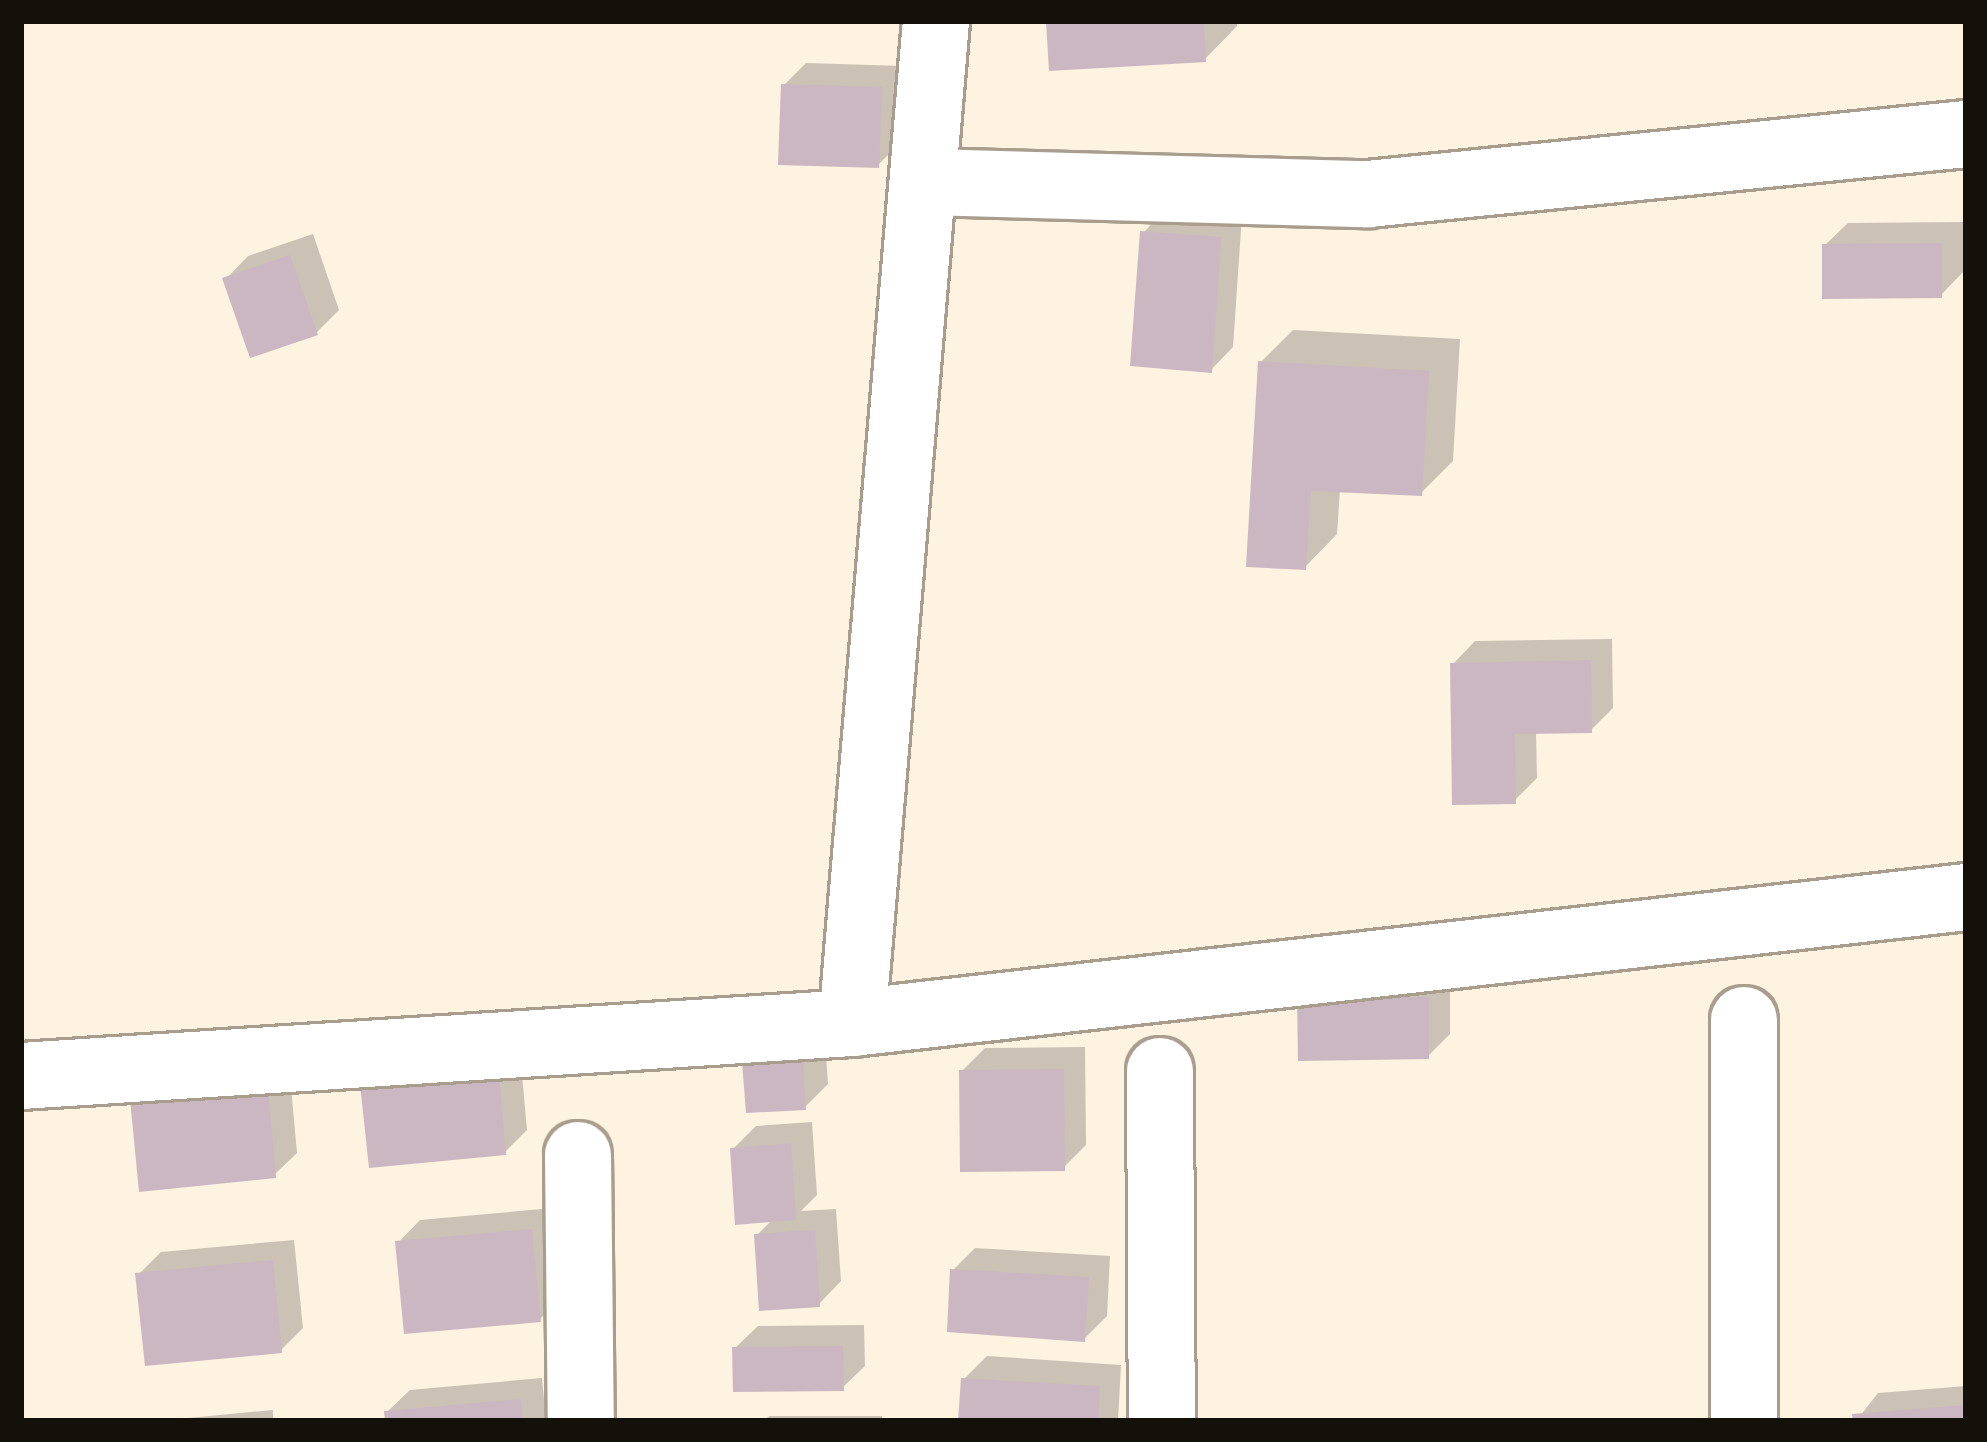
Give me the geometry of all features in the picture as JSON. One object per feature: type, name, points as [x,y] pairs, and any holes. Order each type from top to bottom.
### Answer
[{"type":"street","points":[[852,1023],[936,21]]},
{"type":"street","points":[[925,182],[1368,194],[1966,134]]},
{"type":"street","points":[[21,1076],[852,1023],[1966,897]]},
{"type":"street","points":[[1744,1020],[1744,1421]]},
{"type":"street","points":[[1160,1071],[1162,1421]]},
{"type":"street","points":[[578,1155],[581,1421]]},
{"type":"building","points":[[1046,21],[1204,21],[1206,62],[1049,71]]},
{"type":"building","points":[[781,84],[882,87],[879,168],[778,165]]},
{"type":"building","points":[[1140,231],[1221,237],[1212,373],[1130,366]]},
{"type":"building","points":[[1942,243],[1942,298],[1822,299],[1822,244]]},
{"type":"building","points":[[290,255],[318,335],[250,358],[222,278]]},
{"type":"building","points":[[1258,361],[1429,371],[1422,496],[1311,491],[1306,570],[1246,567]]},
{"type":"building","points":[[1591,660],[1592,733],[1515,734],[1516,804],[1452,805],[1450,663]]},
{"type":"building","points":[[1429,997],[1429,1059],[1298,1061],[1297,998]]},
{"type":"building","points":[[801,1033],[806,1110],[746,1113],[740,1036]]},
{"type":"building","points":[[498,1062],[506,1155],[369,1168],[359,1075]]},
{"type":"building","points":[[1064,1069],[1065,1171],[960,1172],[959,1070]]},
{"type":"building","points":[[268,1085],[276,1178],[139,1192],[130,1099]]},
{"type":"building","points":[[791,1143],[796,1220],[735,1225],[730,1148]]},
{"type":"building","points":[[532,1229],[541,1322],[404,1334],[395,1241]]},
{"type":"building","points":[[815,1230],[820,1307],[759,1311],[754,1234]]},
{"type":"building","points":[[273,1260],[282,1353],[145,1366],[135,1273]]},
{"type":"building","points":[[950,1269],[1089,1277],[1085,1342],[947,1332]]},
{"type":"building","points":[[843,1346],[844,1391],[733,1392],[732,1347]]},
{"type":"building","points":[[961,1378],[1100,1386],[1098,1421],[958,1421]]},
{"type":"building","points":[[521,1399],[523,1421],[385,1421],[384,1411]]},
{"type":"building","points":[[1966,1405],[1966,1421],[1853,1421],[1852,1414]]}]
